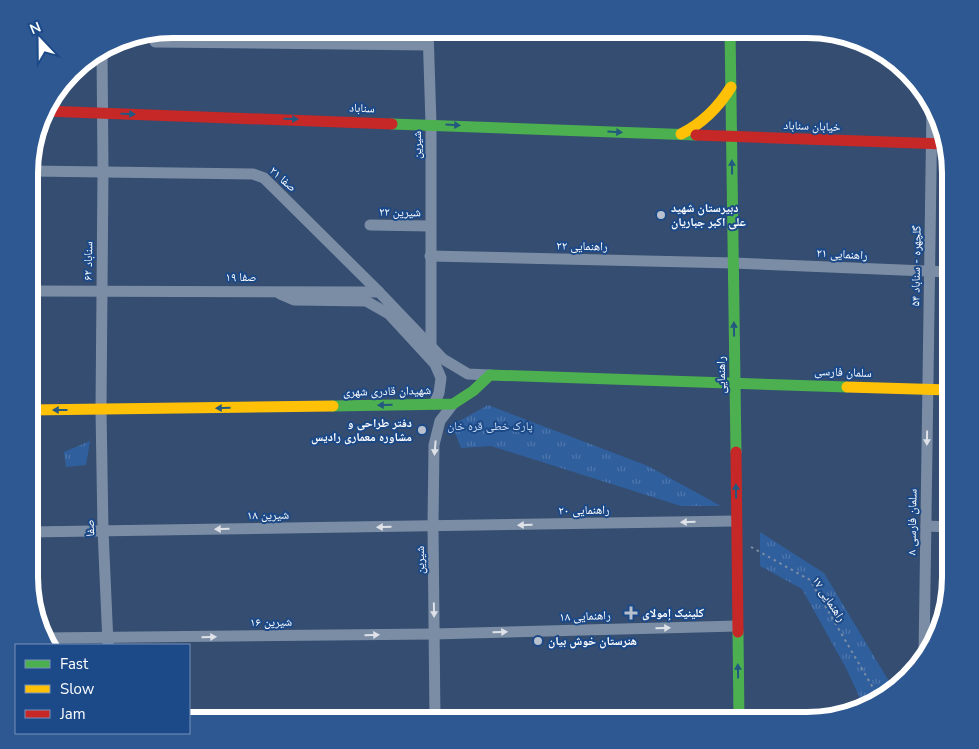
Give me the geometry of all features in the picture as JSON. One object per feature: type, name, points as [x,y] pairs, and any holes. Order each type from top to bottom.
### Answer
[{"type":"main road","name":"راهنمایی","points":[[730,38],[739,712]]},
{"type":"main road","points":[[679,135],[695,128],[710,116],[722,102],[731,87]]},
{"type":"main road","name":"سناباد","points":[[53,111],[431,124],[679,135]]},
{"type":"main road","name":"خیابان سناباد","points":[[679,135],[939,144]]},
{"type":"main road","points":[[453,404],[482,385],[490,375],[734,383]]},
{"type":"main road","name":"سلمان فارسی","points":[[734,383],[941,390]]},
{"type":"main road","name":"شهیدان قادری شهری","points":[[38,410],[453,404]]},
{"type":"street","name":"شیرین","points":[[428,38],[431,124],[431,345]]},
{"type":"street","points":[[155,42],[428,45]]},
{"type":"street","name":"سناباد ۶۲","points":[[101,410],[102,58]]},
{"type":"street","name":"گلچهره - سناباد ۵۴","points":[[928,389],[932,122]]},
{"type":"street","name":"صفا ۲۱","points":[[38,171],[253,174],[264,178],[379,292],[443,359],[468,374],[490,375]]},
{"type":"street","name":"شیرین ۲۲","points":[[370,225],[430,226]]},
{"type":"street","name":"راهنمایی ۲۲","points":[[430,256],[733,263]]},
{"type":"street","name":"راهنمایی ۲۱","points":[[733,263],[942,272]]},
{"type":"street","name":"صفا ۱۹","points":[[38,291],[379,292]]},
{"type":"street","points":[[274,291],[294,300],[366,301],[389,314],[435,364],[441,378],[434,404]]},
{"type":"street","name":"سلمان فارسی ۸","points":[[928,389],[926,526],[928,636]]},
{"type":"street","name":"شیرین","points":[[435,711],[434,445],[440,420],[453,404]]},
{"type":"street","name":"صفا","points":[[101,410],[103,530],[108,642]]},
{"type":"street","name":"راهنمایی ۲۰","points":[[433,526],[736,521]]},
{"type":"street","name":"شیرین ۱۸","points":[[38,532],[433,526]]},
{"type":"street","points":[[926,526],[941,527]]},
{"type":"street","name":"راهنمایی ۱۸","points":[[434,634],[738,626]]},
{"type":"street","name":"شیرین ۱۶","points":[[52,639],[108,642],[434,634]]},
{"type":"path","name":"راهنمایی ۱۷","points":[[736,538],[810,580],[876,692]]},
{"type":"green space","name":"پارک خطی قره خان","points":[[488,405],[648,466],[721,506],[681,506],[491,446],[461,448],[452,425]]},
{"type":"green space","points":[[90,441],[86,465],[66,467],[64,452]]},
{"type":"green space","points":[[760,532],[824,573],[890,683],[861,700],[847,670],[802,589],[760,566]]},
{"type":"traffic: fast","points":[[730,38],[736,452]]},
{"type":"traffic: fast","points":[[392,124],[696,135]]},
{"type":"traffic: fast","points":[[333,406],[453,404],[473,391],[490,375],[847,387]]},
{"type":"traffic: fast","points":[[738,632],[739,712]]},
{"type":"traffic: slow","points":[[681,134],[709,114],[721,102],[731,87]]},
{"type":"traffic: slow","points":[[847,387],[941,390]]},
{"type":"traffic: slow","points":[[38,410],[333,406]]},
{"type":"traffic: jam","points":[[53,111],[392,124]]},
{"type":"traffic: jam","points":[[696,135],[939,144]]},
{"type":"traffic: jam","points":[[736,452],[738,632]]},
{"type":"place","name":"دبیرستان شهید علی اکبر جباریان","points":[[661,215]]},
{"type":"place","name":"دفتر طراحی و مشاوره معماری رادیس","points":[[422,430]]},
{"type":"place","name":"کلینیک إمولای","points":[[631,613]]},
{"type":"place","name":"هنرستان خوش بیان","points":[[538,641]]}]
